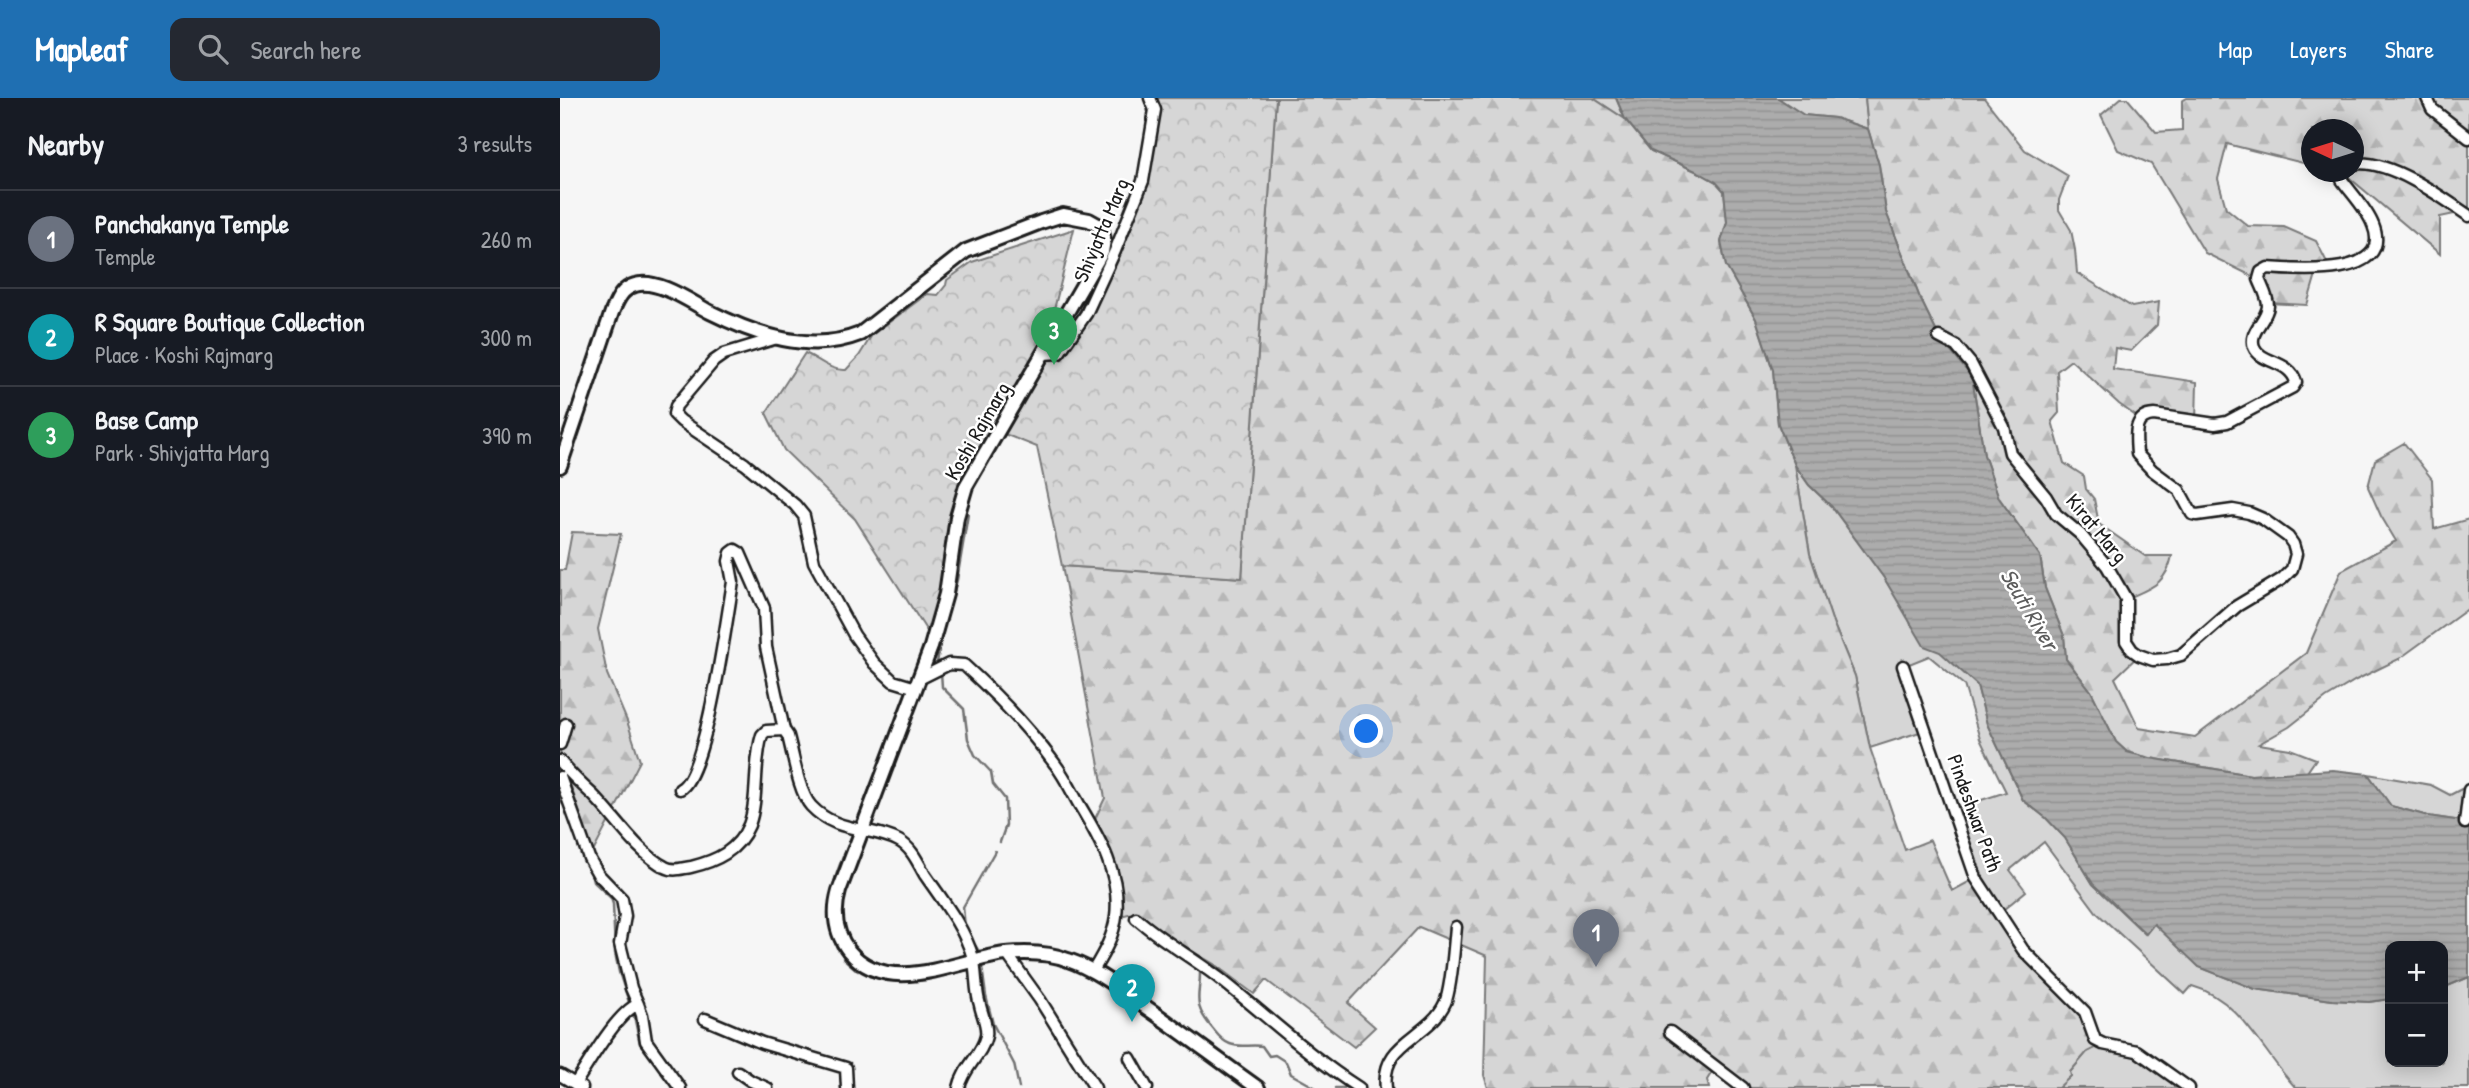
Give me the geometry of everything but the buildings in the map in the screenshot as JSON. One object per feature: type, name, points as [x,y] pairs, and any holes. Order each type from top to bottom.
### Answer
[{"type":"main road","name":"Koshi Rajmarg","points":[[560,466],[612,312],[618,298],[626,289],[635,285],[656,286],[732,322],[777,338],[824,343],[845,340],[860,334],[965,251],[1063,215],[1089,220],[1098,225],[1104,240],[1102,252],[966,486],[957,517],[946,594],[917,684],[835,904],[835,920],[840,936],[855,957],[874,969],[899,974],[924,972],[1007,954],[1057,956],[1093,971],[1179,1029],[1258,1088]]},
{"type":"street","name":"Shivjatta Marg","points":[[1043,354],[1059,354],[1086,314],[1115,251],[1143,181],[1156,110],[1150,98]]},
{"type":"street","points":[[2427,98],[2432,109],[2469,138]]},
{"type":"street","points":[[2364,164],[2371,164],[2410,179],[2469,216]]},
{"type":"street","name":"Kirat Marg","points":[[1939,337],[1956,346],[1970,364],[2004,427],[2010,453],[2046,497],[2056,514],[2080,534],[2107,566],[2126,599],[2126,640],[2132,650],[2153,660],[2168,659],[2181,654],[2236,606],[2283,579],[2292,569],[2296,554],[2288,537],[2249,513],[2233,510],[2192,514],[2179,490],[2152,470],[2137,454],[2137,425],[2145,416],[2154,415],[2215,424],[2227,422],[2293,387],[2296,382],[2288,369],[2259,354],[2253,345],[2268,303],[2259,279],[2261,272],[2268,268],[2332,270],[2361,261],[2370,255],[2376,237],[2373,225],[2343,182]]},
{"type":"street","points":[[777,338],[724,354],[714,360],[676,406],[674,414],[744,464],[795,505],[804,516],[814,562],[854,635],[874,663],[893,681],[917,684],[949,664],[964,665],[1030,731],[1057,766],[1100,842],[1110,864],[1116,891],[1116,917],[1111,935],[1093,971]]},
{"type":"street","points":[[680,789],[685,787],[691,778],[704,737],[733,582],[730,553],[735,550],[740,553],[764,608],[766,647],[784,730],[809,805],[827,819],[861,832],[900,841],[910,849],[947,904],[967,942],[974,960],[975,982],[987,1034],[967,1067],[959,1088]]},
{"type":"street","name":"Pindeshwar Path","points":[[1903,666],[1976,878],[1998,914],[2023,950],[2085,1012],[2095,1041],[2137,1051],[2189,1088]]},
{"type":"street","points":[[560,744],[566,724]]},
{"type":"street","points":[[560,761],[571,776],[655,860],[666,868],[676,870],[716,860],[742,838],[750,822],[762,735],[766,731],[784,730]]},
{"type":"street","points":[[560,777],[589,858],[598,874],[622,899],[625,916],[620,944],[634,1006],[642,1015],[646,1041],[680,1088]]},
{"type":"street","points":[[2465,823],[2469,790]]},
{"type":"street","points":[[1136,918],[1158,938],[1206,968],[1298,1044],[1359,1088]]},
{"type":"street","points":[[1386,1088],[1384,1073],[1388,1060],[1429,1023],[1447,999],[1456,927]]},
{"type":"street","points":[[1007,954],[1040,1000],[1095,1088]]},
{"type":"street","points":[[560,1075],[579,1086],[634,1006]]},
{"type":"street","points":[[705,1019],[762,1043],[846,1068],[847,1088]]},
{"type":"street","points":[[1670,1032],[1743,1088]]},
{"type":"street","points":[[1130,1058],[1147,1088]]},
{"type":"street","points":[[738,1072],[767,1088]]},
{"type":"green space","points":[[1146,98],[1276,98],[1242,578],[1062,566],[1037,447],[994,430],[954,503],[944,575],[930,636],[855,519],[784,450],[766,413],[805,353],[830,367],[846,370],[872,335],[927,294],[938,295],[947,280],[972,262],[1074,229],[1043,354],[1059,353],[1143,181],[1151,143]]},
{"type":"green space","points":[[1276,98],[1593,98],[1625,119],[1651,151],[1698,172],[1716,182],[1724,191],[1727,222],[1721,242],[1726,266],[1756,319],[1773,370],[1778,424],[1795,465],[1810,554],[1832,620],[1855,676],[1870,748],[1905,850],[1930,840],[1952,891],[1976,878],[2023,950],[2085,1012],[2103,1044],[2087,1052],[2070,1072],[2071,1076],[2058,1088],[1743,1088],[1715,1067],[1707,1080],[1709,1088],[1488,1088],[1484,1075],[1487,956],[1419,927],[1348,1003],[1375,1027],[1354,1047],[1266,980],[1254,994],[1214,964],[1155,929],[1137,912],[1116,917],[1116,892],[1092,825],[1105,798],[1062,566],[1242,578]]},
{"type":"green space","points":[[1593,98],[1616,98],[1625,119]]},
{"type":"green space","points":[[1778,98],[1865,98],[1868,129],[1835,118],[1803,115]]},
{"type":"green space","points":[[1865,98],[1984,98],[2025,150],[2068,176],[2059,200],[2059,210],[2071,230],[2077,273],[2132,307],[2159,302],[2157,325],[2131,351],[2115,348],[2113,369],[2197,382],[2196,422],[2140,419],[2119,404],[2071,360],[2057,371],[2059,413],[2052,421],[2064,463],[2084,476],[2086,489],[2094,499],[2099,524],[2145,556],[2172,556],[2166,573],[2156,584],[2126,599],[2126,641],[2139,655],[2115,678],[2139,728],[2195,737],[2306,653],[2341,571],[2396,541],[2368,487],[2375,460],[2404,443],[2432,479],[2434,529],[2469,519],[2469,608],[2399,659],[2326,698],[2289,727],[2259,744],[2290,749],[2316,759],[2307,772],[2251,775],[2150,758],[2127,752],[2116,742],[2091,691],[2066,659],[2064,636],[2045,588],[2040,556],[1999,498],[1984,455],[1972,377],[1939,337],[1920,298],[1886,212],[1879,165],[1868,129]]},
{"type":"green space","points":[[2121,98],[2127,98],[2156,132],[2182,130],[2182,101],[2187,98],[2469,98],[2469,211],[2440,217],[2440,254],[2354,182],[2364,182],[2364,119],[2301,119],[2301,162],[2227,144],[2218,179],[2226,208],[2248,226],[2284,227],[2316,241],[2331,270],[2317,271],[2307,305],[2268,303],[2258,279],[2205,253],[2151,164],[2118,150],[2101,115]]},
{"type":"green space","points":[[1795,465],[1809,485],[1832,507],[1884,578],[1911,625],[1977,685],[1987,724],[2023,800],[2065,838],[2093,884],[2145,934],[2154,923],[2199,967],[2255,989],[2332,1000],[2369,1002],[2385,1000],[2385,1067],[2448,1067],[2448,986],[2469,977],[2469,1088],[2296,1088],[2238,1015],[2209,993],[2192,986],[2185,994],[2097,913],[2044,842],[2010,870],[2026,891],[1998,914],[1976,878],[1951,810],[2006,792],[1980,739],[1964,685],[1929,656],[1904,666],[1926,730],[1870,748],[1855,676],[1832,620],[1810,554]]},
{"type":"green space","points":[[572,532],[621,534],[598,629],[607,674],[640,761],[593,852],[560,754],[560,570],[565,570]]},
{"type":"green space","points":[[2368,774],[2431,785],[2450,795],[2469,785],[2469,822],[2428,816],[2391,806]]},
{"type":"green space","points":[[2103,1044],[2121,1047],[2189,1088],[2058,1088],[2071,1076],[2070,1072],[2087,1052]]},
{"type":"water","name":"Seuti River","points":[[1616,98],[1778,98],[1804,115],[1835,118],[1868,129],[1879,165],[1886,212],[1920,298],[1939,337],[1972,377],[1984,455],[1999,498],[2040,556],[2045,588],[2064,636],[2066,659],[2091,691],[2116,742],[2127,752],[2150,758],[2251,775],[2333,770],[2368,774],[2391,806],[2428,816],[2469,822],[2469,977],[2448,986],[2448,941],[2385,941],[2385,1000],[2369,1002],[2332,1000],[2255,989],[2199,967],[2154,924],[2146,934],[2093,884],[2065,838],[2023,800],[1987,724],[1977,685],[1940,652],[1924,646],[1884,578],[1832,507],[1809,485],[1795,465],[1778,424],[1773,370],[1756,319],[1726,266],[1721,242],[1727,222],[1724,191],[1716,182],[1698,172],[1651,151],[1625,119]]},
{"type":"waterway","points":[[937,663],[957,580],[968,514]]},
{"type":"waterway","points":[[941,672],[942,687],[964,709],[968,739],[975,755],[991,772],[993,784],[1005,799],[1006,825],[1000,842]]},
{"type":"waterway","points":[[855,824],[878,770]]},
{"type":"waterway","points":[[837,948],[830,920],[830,907],[834,881],[850,841]]},
{"type":"waterway","points":[[965,927],[963,907],[995,851]]},
{"type":"waterway","points":[[591,872],[593,881],[611,898],[613,904],[615,953],[630,1005]]},
{"type":"waterway","points":[[1132,921],[1179,956]]},
{"type":"waterway","points":[[971,939],[980,953]]},
{"type":"waterway","points":[[1443,994],[1450,942]]},
{"type":"waterway","points":[[843,958],[858,971]]},
{"type":"waterway","points":[[982,967],[993,1024],[1014,1064],[1019,1088]]},
{"type":"waterway","points":[[1200,968],[1199,1006],[1220,1038],[1234,1045],[1262,1046],[1269,1056],[1275,1055],[1286,1062],[1291,1074],[1316,1088]]},
{"type":"waterway","points":[[869,976],[906,981],[968,970]]},
{"type":"waterway","points":[[633,1011],[640,1044],[657,1063]]},
{"type":"waterway","points":[[1335,1088],[1344,1088]]},
{"type":"place","name":"Base Camp","points":[[1054,365]]},
{"type":"place","name":"Panchakanya Temple","points":[[1596,967]]},
{"type":"place","name":"R Square Boutique Collection","points":[[1132,1022]]}]
